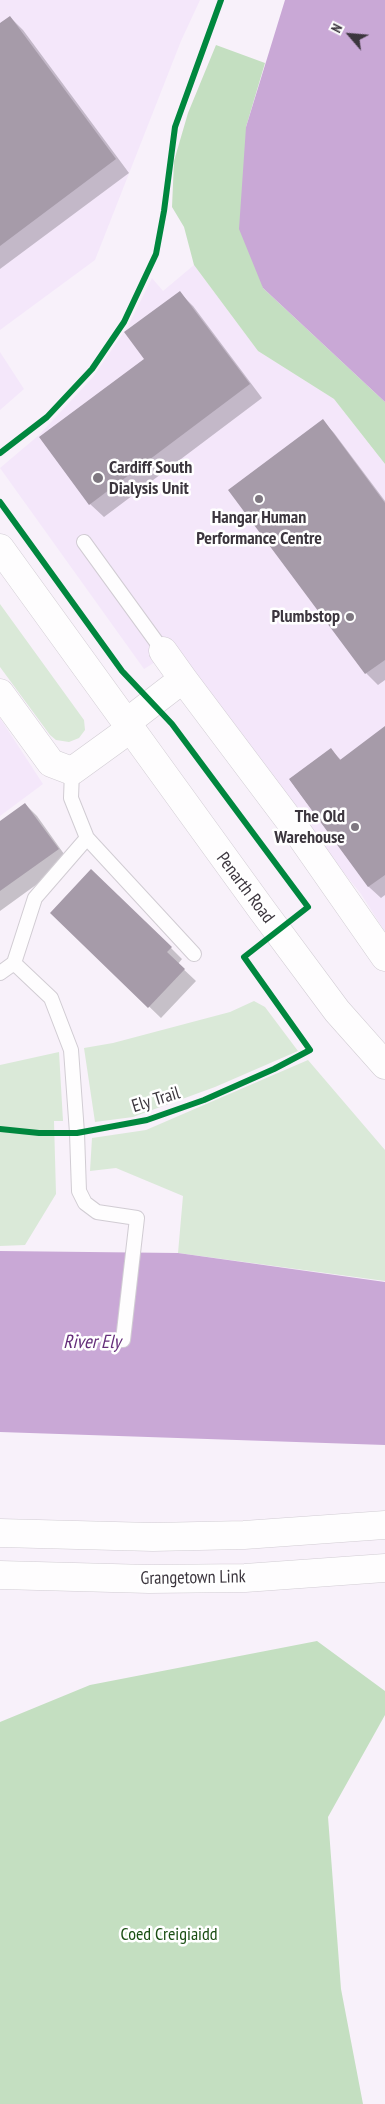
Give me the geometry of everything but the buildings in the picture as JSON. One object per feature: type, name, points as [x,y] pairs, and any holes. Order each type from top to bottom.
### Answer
[{"type":"main road","name":"Penarth Road","points":[[0,548],[219,853],[337,1011],[385,1065]]},
{"type":"main road","points":[[163,651],[295,828],[385,957]]},
{"type":"main road","points":[[0,694],[51,763],[72,771],[183,679]]},
{"type":"main road","points":[[0,1533],[79,1536],[244,1535],[385,1525]]},
{"type":"main road","name":"Grangetown Link","points":[[0,1575],[149,1579],[245,1578],[385,1568]]},
{"type":"lane","points":[[84,542],[163,651]]},
{"type":"lane","points":[[72,771],[71,798],[87,838],[194,954]]},
{"type":"lane","points":[[0,973],[14,964],[35,898],[87,838]]},
{"type":"lane","points":[[14,964],[51,998],[71,1050],[79,1190],[82,1197],[85,1203],[98,1212],[137,1218],[123,1340]]},
{"type":"shaded area","points":[[0,0],[200,0],[181,41],[95,260],[0,330]]},
{"type":"shaded area","points":[[194,265],[258,351],[334,399],[385,464],[385,932],[361,894],[263,773],[173,651],[144,669],[0,468],[39,435],[93,377],[128,326],[152,278],[163,291]]},
{"type":"shaded area","points":[[0,352],[24,389],[0,410]]},
{"type":"shaded area","points":[[0,718],[43,784],[0,816]]},
{"type":"green space","points":[[216,45],[265,63],[246,127],[263,288],[385,402],[385,464],[334,399],[258,351],[194,265],[184,227],[172,207],[174,161],[188,113]]},
{"type":"green space","points":[[0,604],[84,720],[85,730],[79,738],[69,742],[56,740],[50,735],[0,667]]},
{"type":"green space","points":[[254,1001],[265,1007],[298,1051],[215,1087],[133,1117],[95,1122],[84,1048],[113,1043],[230,1012]]},
{"type":"green space","points":[[59,1052],[63,1121],[54,1121],[56,1194],[25,1245],[0,1246],[0,1065]]},
{"type":"green space","points":[[308,1060],[385,1150],[385,1281],[178,1253],[183,1196],[116,1168],[90,1171],[92,1138],[146,1130]]},
{"type":"green space","name":"Coed Creigiaidd","points":[[317,1641],[385,1691],[385,1715],[328,1817],[341,1989],[363,2104],[0,2104],[0,1722],[90,1685]]},
{"type":"water","points":[[285,0],[385,0],[385,402],[263,288],[239,229],[246,127]]},
{"type":"water","name":"River Ely","points":[[0,1251],[178,1253],[385,1282],[385,1445],[0,1432]]},
{"type":"cycle path","points":[[0,453],[47,417],[92,369],[124,322],[156,254],[164,211],[175,127],[221,0]]},
{"type":"cycle path","name":"Ely Trail","points":[[0,502],[122,671],[172,724],[308,907],[244,957],[310,1050],[274,1069],[204,1100],[147,1120],[77,1133],[39,1133],[0,1129]]},
{"type":"place","name":"Cardiff South Dialysis Unit","points":[[98,478]]},
{"type":"place","name":"Hangar Human Performance Centre","points":[[259,499]]},
{"type":"place","name":"Plumbstop","points":[[350,617]]},
{"type":"place","name":"The Old Warehouse","points":[[355,827]]}]
